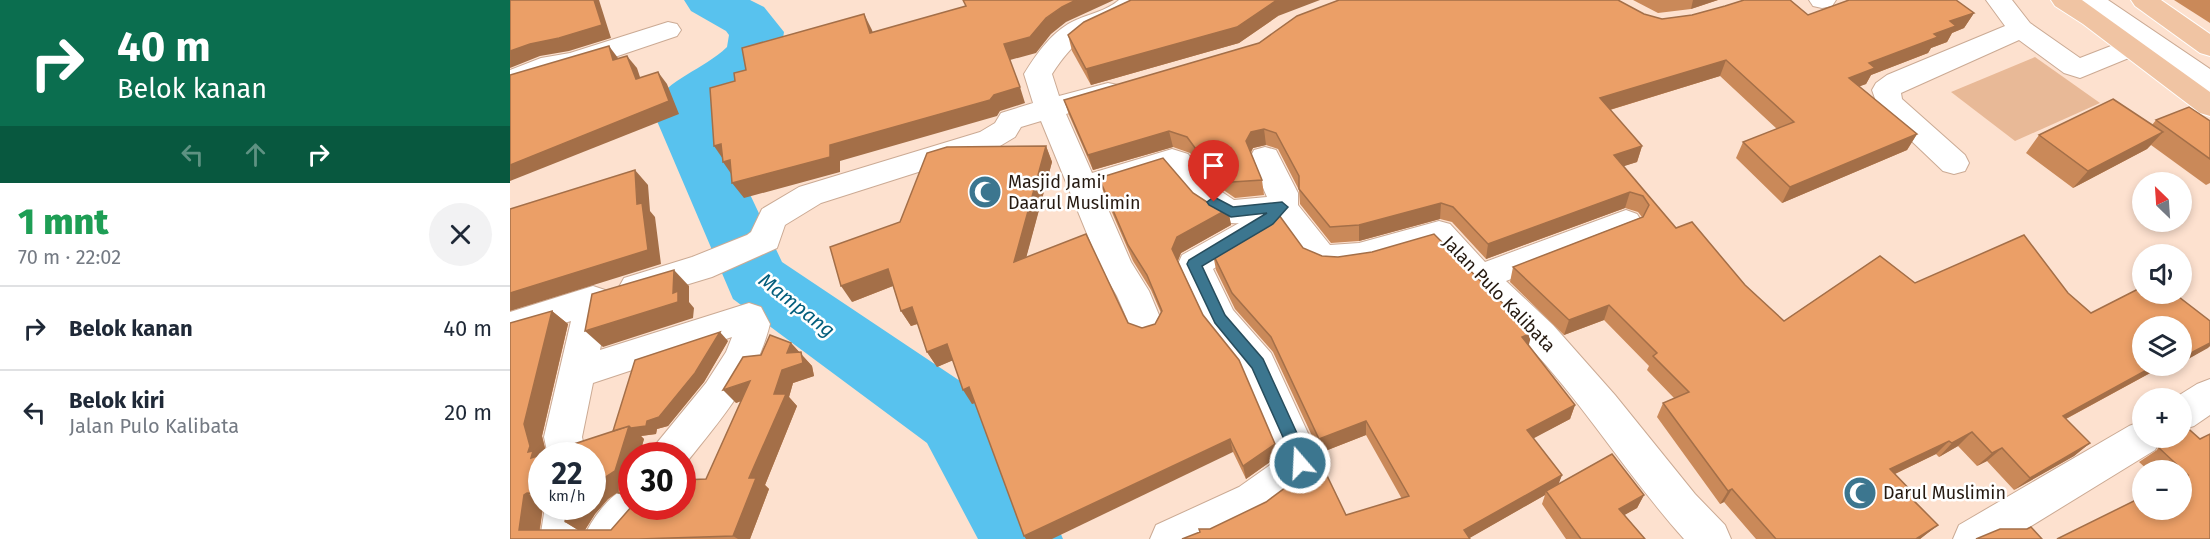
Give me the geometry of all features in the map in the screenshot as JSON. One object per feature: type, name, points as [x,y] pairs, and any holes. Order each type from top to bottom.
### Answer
[{"type":"main road","points":[[2064,0],[2210,106]]},
{"type":"main road","points":[[2144,0],[2210,47]]},
{"type":"street","points":[[1134,0],[1123,13],[1077,30],[1047,59],[1038,74],[1040,85],[1085,187],[1117,268],[1132,291],[1147,327]]},
{"type":"street","points":[[1999,0],[2021,29],[2074,67],[2080,69],[2131,47]]},
{"type":"street","points":[[2091,0],[2210,82]]},
{"type":"street","points":[[2111,0],[2210,68]]},
{"type":"street","points":[[1954,163],[1889,103],[1886,90],[1897,82],[2021,29]]},
{"type":"street","points":[[510,80],[551,64],[572,62],[668,30]]},
{"type":"street","points":[[510,326],[723,260],[766,239],[773,217],[810,195],[990,139],[1005,130],[1011,120],[1128,87]]},
{"type":"street","points":[[1170,539],[1253,500],[1295,470],[1300,463],[1299,455],[1258,364],[1220,319],[1194,264],[1268,221],[1282,207],[1282,194],[1265,158]]},
{"type":"street","points":[[1085,187],[1172,160],[1177,162],[1199,192],[1229,212],[1282,207]]},
{"type":"street","name":"Jalan Pulo Kalibata","points":[[1282,207],[1319,255],[1326,259],[1356,256],[1439,233],[1480,277],[1541,335],[1602,406],[1681,507],[1711,539]]},
{"type":"street","points":[[1480,277],[1626,222]]},
{"type":"street","points":[[564,442],[563,437],[593,300]]},
{"type":"street","points":[[576,374],[749,317],[753,324],[750,340],[739,363],[680,442]]},
{"type":"street","points":[[2192,407],[2210,395]]},
{"type":"street","points":[[1973,539],[2132,444]]},
{"type":"street","points":[[560,539],[563,520]]},
{"type":"street","points":[[603,539],[618,520]]},
{"type":"shaded area","points":[[2035,57],[2100,103],[2015,141],[1951,92]]},
{"type":"building","points":[[510,0],[594,0],[602,25],[510,51]]},
{"type":"building","points":[[963,0],[1076,0],[1046,18],[1030,37],[1004,44],[1020,87],[994,95],[990,100],[830,145],[830,157],[732,183],[730,160],[723,162],[721,144],[714,146],[710,88],[735,81],[734,73],[746,70],[742,48],[864,14],[870,33],[966,6]]},
{"type":"building","points":[[1131,0],[1277,0],[1237,27],[1086,69],[1068,35],[1084,22]]},
{"type":"building","points":[[1339,0],[1618,0],[1644,14],[1662,19],[1692,15],[1744,0],[1790,0],[1808,15],[1849,0],[1956,0],[1974,13],[1950,21],[1956,26],[1934,34],[1938,37],[1869,63],[1875,68],[1849,78],[1917,134],[1790,187],[1743,142],[1794,122],[1726,60],[1600,98],[1642,146],[1614,155],[1676,228],[1692,222],[1745,285],[1784,321],[1880,256],[1915,283],[2024,235],[2068,293],[2091,313],[2132,292],[2132,304],[2188,304],[2210,321],[2210,343],[2192,352],[2192,316],[2132,316],[2132,376],[2136,376],[2063,416],[2090,443],[2030,478],[2002,448],[1992,453],[1972,432],[1952,443],[1949,441],[1890,469],[1917,497],[1913,500],[1938,525],[1916,539],[1776,539],[1732,489],[1728,491],[1663,403],[1689,392],[1653,356],[1657,353],[1609,305],[1569,320],[1513,267],[1643,217],[1649,205],[1643,196],[1630,192],[1488,244],[1453,207],[1441,203],[1359,225],[1330,227],[1299,189],[1299,176],[1276,133],[1264,129],[1251,132],[1246,141],[1262,180],[1232,182],[1209,167],[1187,137],[1169,131],[1088,155],[1064,100],[1259,43],[1297,16]]},
{"type":"building","points":[[609,46],[613,60],[627,56],[636,79],[658,72],[669,101],[510,165],[510,75]]},
{"type":"building","points":[[2113,99],[2163,132],[2088,171],[2039,135]]},
{"type":"building","points":[[2189,107],[2210,121],[2210,159],[2156,120]]},
{"type":"building","points":[[1046,146],[1014,262],[1086,234],[1128,323],[1142,328],[1155,324],[1162,311],[1147,275],[1128,245],[1099,178],[1163,158],[1193,193],[1213,206],[1228,209],[1177,237],[1172,249],[1203,315],[1239,360],[1275,444],[1243,466],[1230,439],[1024,536],[969,387],[963,390],[947,344],[927,352],[912,307],[901,311],[888,269],[841,286],[830,247],[900,222],[927,153],[947,147]]},
{"type":"building","points":[[635,170],[637,204],[642,203],[648,250],[510,293],[510,209]]},
{"type":"building","points":[[1279,215],[1303,248],[1322,256],[1338,257],[1372,252],[1434,234],[1532,333],[1522,337],[1575,405],[1527,430],[1562,475],[1464,530],[1470,539],[1182,539],[1200,532],[1199,529],[1210,529],[1266,502],[1309,470],[1317,455],[1346,515],[1409,496],[1366,421],[1319,439],[1271,337],[1232,293],[1213,254]]},
{"type":"building","points":[[674,270],[673,293],[678,291],[678,302],[585,331],[592,294]]},
{"type":"building","points":[[552,311],[524,424],[529,442],[528,493],[524,495],[519,530],[611,530],[620,520],[696,520],[696,479],[706,479],[750,381],[723,390],[743,357],[761,355],[770,335],[791,343],[787,353],[801,352],[803,363],[782,370],[774,394],[786,394],[749,478],[756,478],[733,536],[510,539],[510,323]]},
{"type":"building","points":[[720,332],[695,373],[659,417],[647,421],[646,426],[631,428],[629,426],[613,431],[635,360]]},
{"type":"building","points":[[629,426],[624,442],[618,442],[618,461],[615,471],[606,477],[606,442],[580,442]]},
{"type":"building","points":[[2192,432],[2200,439],[2210,434],[2210,539],[2057,539],[2132,502],[2132,520],[2192,520],[2192,460],[2172,460],[2159,448],[2192,448]]},
{"type":"building","points":[[1612,454],[1644,495],[1619,509],[1645,539],[1581,539],[1546,491]]},
{"type":"building","points":[[2031,527],[2042,539],[1976,539],[2000,529]]},
{"type":"waterway","name":"Mampang","points":[[710,0],[745,19],[757,32],[755,48],[740,67],[680,107],[757,280],[954,419],[1022,539]]},
{"type":"place","name":"Masjid Jami' Daarul Muslimin","points":[[985,192]]},
{"type":"place","name":"Darul Muslimin","points":[[1860,493]]},
{"type":"route","points":[[1214,202],[1229,212],[1282,207],[1268,221],[1194,264],[1220,319],[1258,364],[1299,455],[1300,463]]}]
